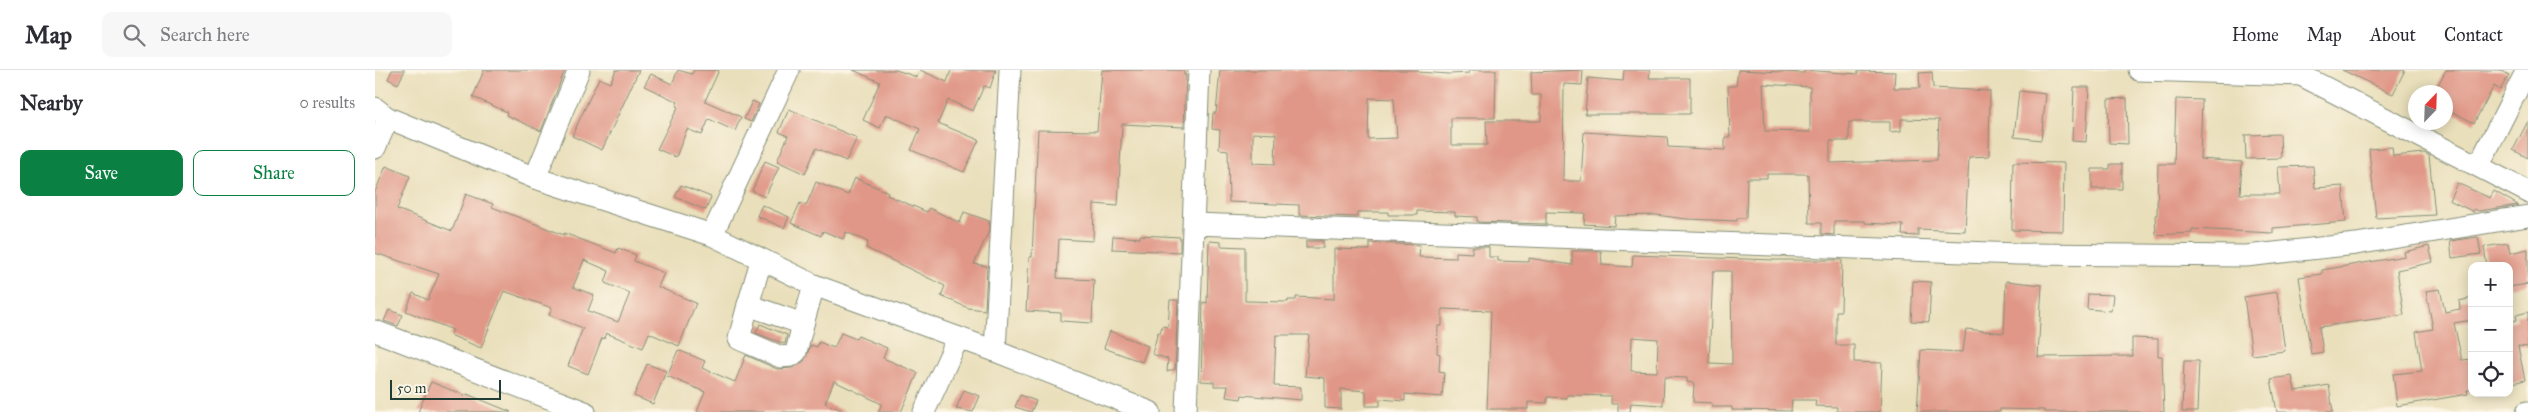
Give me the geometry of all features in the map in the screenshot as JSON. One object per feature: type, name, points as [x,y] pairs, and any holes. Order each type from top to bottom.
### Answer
[{"type":"street","points":[[535,178],[579,70]]},
{"type":"street","points":[[712,236],[789,70]]},
{"type":"street","points":[[995,352],[1010,70]]},
{"type":"street","points":[[1186,412],[1199,70]]},
{"type":"street","points":[[2139,70],[2301,72],[2528,192]]},
{"type":"street","points":[[2479,165],[2527,70]]},
{"type":"street","points":[[375,148],[381,113],[535,178],[712,236],[814,285],[1150,412]]},
{"type":"street","points":[[1194,224],[2018,254],[2246,256],[2356,244],[2528,216]]},
{"type":"street","points":[[761,261],[739,339],[781,357],[791,356],[795,352],[814,285]]},
{"type":"street","points":[[748,305],[803,324]]},
{"type":"street","points":[[375,331],[585,412]]},
{"type":"street","points":[[924,412],[958,338]]},
{"type":"building","points":[[392,70],[405,70],[398,84],[388,79]]},
{"type":"building","points":[[484,70],[565,70],[541,131],[506,115],[507,112],[473,97]]},
{"type":"building","points":[[616,70],[639,70],[602,150],[572,136],[599,78],[610,83]]},
{"type":"building","points":[[678,70],[692,74],[694,70],[719,70],[705,101],[741,117],[735,131],[709,119],[702,135],[687,129],[676,157],[657,149],[678,107],[676,106],[678,102],[644,86],[651,74],[672,84]]},
{"type":"building","points":[[853,70],[896,70],[917,77],[920,70],[947,82],[951,70],[996,70],[990,88],[984,86],[973,111],[948,100],[938,123],[979,140],[964,172],[911,150],[920,129],[886,114],[880,128],[863,120],[880,82]]},
{"type":"building","points":[[1102,70],[1184,70],[1184,75],[1186,75],[1184,127],[1122,124],[1118,206],[1094,204],[1093,241],[1059,239],[1057,278],[1094,280],[1092,323],[1061,321],[1061,313],[1026,311],[1029,257],[1032,257],[1038,130],[1097,131]]},
{"type":"building","points":[[1220,70],[1418,70],[1418,72],[1450,74],[1469,73],[1469,70],[1496,70],[1495,118],[1451,118],[1451,145],[1487,145],[1486,121],[1541,121],[1541,95],[1532,95],[1531,72],[1583,70],[1582,85],[1564,84],[1563,181],[1581,181],[1584,132],[1667,137],[1668,147],[1725,150],[1725,137],[1730,137],[1728,86],[1736,86],[1738,70],[1804,73],[1804,70],[1858,74],[1858,71],[1895,72],[1894,88],[1920,88],[1919,73],[1932,72],[1933,88],[1990,91],[1989,156],[1969,157],[1965,231],[1918,229],[1918,236],[1902,235],[1903,225],[1865,223],[1865,221],[1834,221],[1834,235],[1821,234],[1821,223],[1809,223],[1808,174],[1767,174],[1767,178],[1747,178],[1746,218],[1737,218],[1737,221],[1686,219],[1656,215],[1615,216],[1614,226],[1584,224],[1585,213],[1546,212],[1546,224],[1477,222],[1477,217],[1455,216],[1455,212],[1417,211],[1417,215],[1388,215],[1388,212],[1357,212],[1357,217],[1299,215],[1299,205],[1229,202],[1228,150],[1219,149],[1220,130],[1212,129],[1213,113],[1216,113]],"holes":[[[1763,84],[1810,87],[1810,132],[1765,131]],[[1369,98],[1394,99],[1397,138],[1368,139]],[[1901,119],[1939,120],[1937,160],[1830,163],[1830,141],[1849,141],[1849,122],[1890,122],[1890,132],[1901,131]],[[1253,133],[1276,134],[1275,164],[1253,163]]]},
{"type":"building","points":[[1624,70],[1650,70],[1649,78],[1690,78],[1690,114],[1585,114],[1588,78],[1623,81]]},
{"type":"building","points":[[2342,70],[2405,70],[2393,94]]},
{"type":"building","points":[[2446,70],[2500,70],[2509,75],[2500,90],[2494,86],[2474,123],[2453,112],[2453,85],[2438,85]]},
{"type":"building","points":[[2074,87],[2089,87],[2086,142],[2072,141]]},
{"type":"building","points":[[2019,91],[2046,94],[2041,140],[2014,137]]},
{"type":"building","points":[[2127,98],[2128,144],[2109,143],[2108,99]]},
{"type":"building","points":[[2176,99],[2202,100],[2200,159],[2242,162],[2240,194],[2280,194],[2278,167],[2313,166],[2315,188],[2343,186],[2346,222],[2273,228],[2273,233],[2192,229],[2192,233],[2156,235],[2155,215],[2157,215],[2158,164],[2174,164]]},
{"type":"building","points":[[752,101],[759,104],[751,122],[744,119]]},
{"type":"building","points":[[789,109],[857,138],[846,161],[816,148],[805,174],[777,161],[788,136],[779,132]]},
{"type":"building","points":[[2528,121],[2528,158],[2513,150]]},
{"type":"building","points":[[2280,134],[2281,158],[2246,159],[2245,135]]},
{"type":"building","points":[[2392,147],[2393,156],[2424,153],[2429,155],[2435,215],[2376,218],[2369,149]]},
{"type":"building","points":[[765,161],[779,167],[765,197],[752,191]]},
{"type":"building","points":[[2013,162],[2064,163],[2063,231],[2012,230]]},
{"type":"building","points":[[2110,164],[2122,164],[2122,189],[2092,189],[2092,169],[2110,169]]},
{"type":"building","points":[[386,166],[410,176],[397,209],[452,231],[466,194],[493,204],[492,207],[564,235],[564,233],[616,253],[618,248],[636,255],[634,261],[664,273],[658,287],[696,303],[679,346],[649,333],[643,348],[606,333],[604,339],[602,338],[588,374],[568,366],[583,328],[549,315],[552,308],[504,291],[481,348],[450,335],[453,330],[406,311],[413,293],[428,300],[439,274],[375,253],[375,192]],"holes":[[[584,260],[609,271],[605,283],[630,293],[618,322],[588,311],[594,295],[573,287]]]},
{"type":"building","points":[[855,178],[888,192],[887,195],[927,212],[929,208],[960,223],[964,212],[989,221],[989,231],[974,264],[987,266],[985,310],[968,308],[941,296],[945,286],[866,248],[868,242],[846,232],[843,239],[823,231],[821,236],[791,223],[800,203],[806,206],[816,182],[848,195]]},
{"type":"building","points":[[2457,183],[2490,198],[2494,191],[2518,205],[2479,211],[2473,209],[2474,212],[2449,200]]},
{"type":"building","points":[[681,185],[711,197],[706,210],[675,197]]},
{"type":"building","points":[[762,205],[789,217],[784,228],[757,216]]},
{"type":"building","points":[[1140,235],[1180,237],[1180,252],[1112,249],[1113,236],[1140,238]]},
{"type":"building","points":[[2478,237],[2481,254],[2452,258],[2450,241]]},
{"type":"building","points":[[1209,241],[1221,242],[1221,246],[1245,247],[1245,301],[1288,302],[1288,300],[1296,300],[1296,297],[1334,299],[1334,249],[1370,250],[1370,243],[1420,245],[1419,257],[1456,258],[1456,252],[1472,253],[1472,247],[1489,247],[1489,257],[1498,257],[1498,261],[1529,262],[1529,258],[1572,265],[1572,251],[1601,251],[1602,265],[1632,267],[1633,255],[1775,260],[1842,260],[1841,311],[1836,311],[1836,345],[1854,345],[1854,362],[1882,363],[1880,412],[1837,412],[1837,407],[1815,406],[1816,400],[1792,400],[1791,411],[1732,410],[1732,407],[1712,407],[1712,403],[1693,402],[1694,383],[1687,382],[1687,378],[1664,377],[1663,405],[1631,403],[1630,412],[1618,412],[1618,404],[1611,404],[1611,396],[1567,395],[1567,398],[1547,397],[1547,403],[1528,402],[1528,409],[1487,409],[1491,311],[1442,309],[1442,326],[1438,326],[1437,353],[1440,354],[1439,371],[1444,372],[1442,397],[1405,394],[1405,401],[1380,399],[1380,406],[1366,406],[1366,391],[1341,389],[1341,409],[1325,408],[1325,378],[1305,376],[1309,335],[1276,335],[1274,386],[1301,387],[1301,400],[1242,395],[1241,399],[1226,397],[1228,386],[1214,386],[1214,382],[1201,381],[1203,302],[1207,303]],"holes":[[[1713,271],[1731,271],[1732,364],[1709,363]],[[1632,337],[1658,339],[1657,372],[1631,371]]]},
{"type":"building","points":[[1306,241],[1323,241],[1323,248],[1306,248]]},
{"type":"building","points":[[2508,243],[2510,253],[2528,249],[2528,284],[2513,286],[2513,262],[2486,262],[2484,247]]},
{"type":"building","points":[[2429,246],[2433,262],[2397,270],[2404,315],[2319,327],[2323,352],[2311,354],[2299,277],[2322,274],[2322,270],[2405,256],[2404,252]]},
{"type":"building","points":[[1913,281],[1931,282],[1929,322],[1911,321]]},
{"type":"building","points":[[2006,281],[2042,285],[2038,357],[2132,356],[2132,338],[2158,339],[2158,356],[2162,356],[2164,412],[2044,412],[2044,410],[2000,409],[2000,412],[1917,412],[1921,350],[1963,352],[1966,329],[2004,333]]},
{"type":"building","points":[[2440,289],[2445,312],[2460,309],[2459,301],[2468,299],[2468,321],[2454,323],[2462,360],[2468,359],[2468,394],[2397,406],[2393,374],[2422,371],[2416,332],[2433,329],[2426,291]]},
{"type":"building","points":[[2277,292],[2285,351],[2252,355],[2244,297]]},
{"type":"building","points":[[2088,294],[2113,295],[2111,311],[2087,309]]},
{"type":"building","points":[[1170,300],[1178,300],[1175,369],[1167,372],[1168,359],[1152,354],[1158,332],[1160,333],[1162,326],[1168,327]]},
{"type":"building","points":[[389,310],[403,315],[398,326],[384,321]]},
{"type":"building","points":[[2528,312],[2528,347],[2518,346],[2525,380],[2513,383],[2513,321],[2517,320],[2516,315]]},
{"type":"building","points":[[760,324],[787,335],[785,344],[756,333]]},
{"type":"building","points":[[1110,331],[1148,346],[1142,362],[1104,348]]},
{"type":"building","points":[[841,333],[856,339],[858,336],[887,348],[883,358],[918,373],[901,412],[878,412],[882,404],[834,381],[825,403],[846,412],[697,412],[705,392],[667,376],[678,350],[705,361],[702,368],[735,382],[746,355],[777,369],[792,368],[804,361],[811,345],[817,347],[819,342],[834,348]]},
{"type":"building","points":[[2184,361],[2199,361],[2197,412],[2182,412]]},
{"type":"building","points":[[647,364],[666,371],[653,404],[634,396]]},
{"type":"building","points":[[2292,376],[2295,391],[2329,385],[2333,412],[2277,412],[2271,379]]},
{"type":"building","points":[[431,382],[466,396],[467,394],[511,412],[418,412]]},
{"type":"building","points":[[964,390],[980,396],[973,412],[956,409]]},
{"type":"building","points":[[1020,395],[1036,401],[1031,412],[1015,407]]}]
